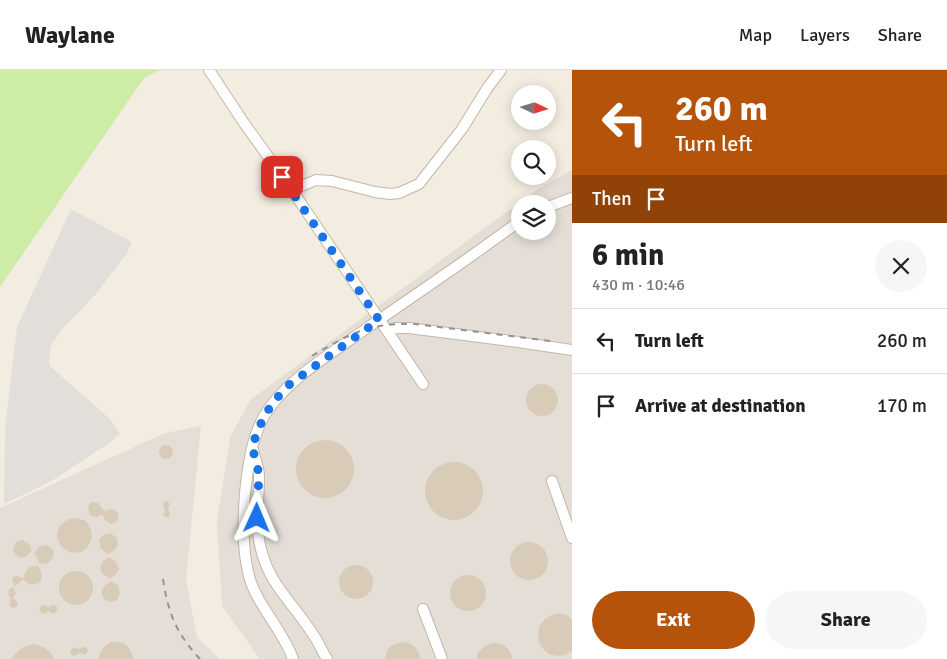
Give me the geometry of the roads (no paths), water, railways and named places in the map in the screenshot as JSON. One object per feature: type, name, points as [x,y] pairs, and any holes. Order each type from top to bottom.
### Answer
[{"type":"street","points":[[209,70],[423,384]]},
{"type":"street","points":[[292,190],[316,180],[332,181],[390,194],[399,193],[420,184],[462,129],[488,86],[501,70]]},
{"type":"street","points":[[556,204],[572,198]]},
{"type":"street","points":[[294,659],[282,635],[257,596],[249,577],[243,537],[248,467],[252,446],[264,416],[290,384],[511,227]]},
{"type":"street","points":[[386,330],[409,328],[572,350]]},
{"type":"street","points":[[252,446],[259,474],[257,518],[262,555],[280,591],[313,635],[327,659]]},
{"type":"street","points":[[552,482],[572,538]]},
{"type":"street","points":[[423,609],[442,659]]},
{"type":"railway","points":[[312,356],[353,334],[393,324],[415,324],[551,341]]},
{"type":"railway","points":[[163,579],[174,622],[200,659]]}]
